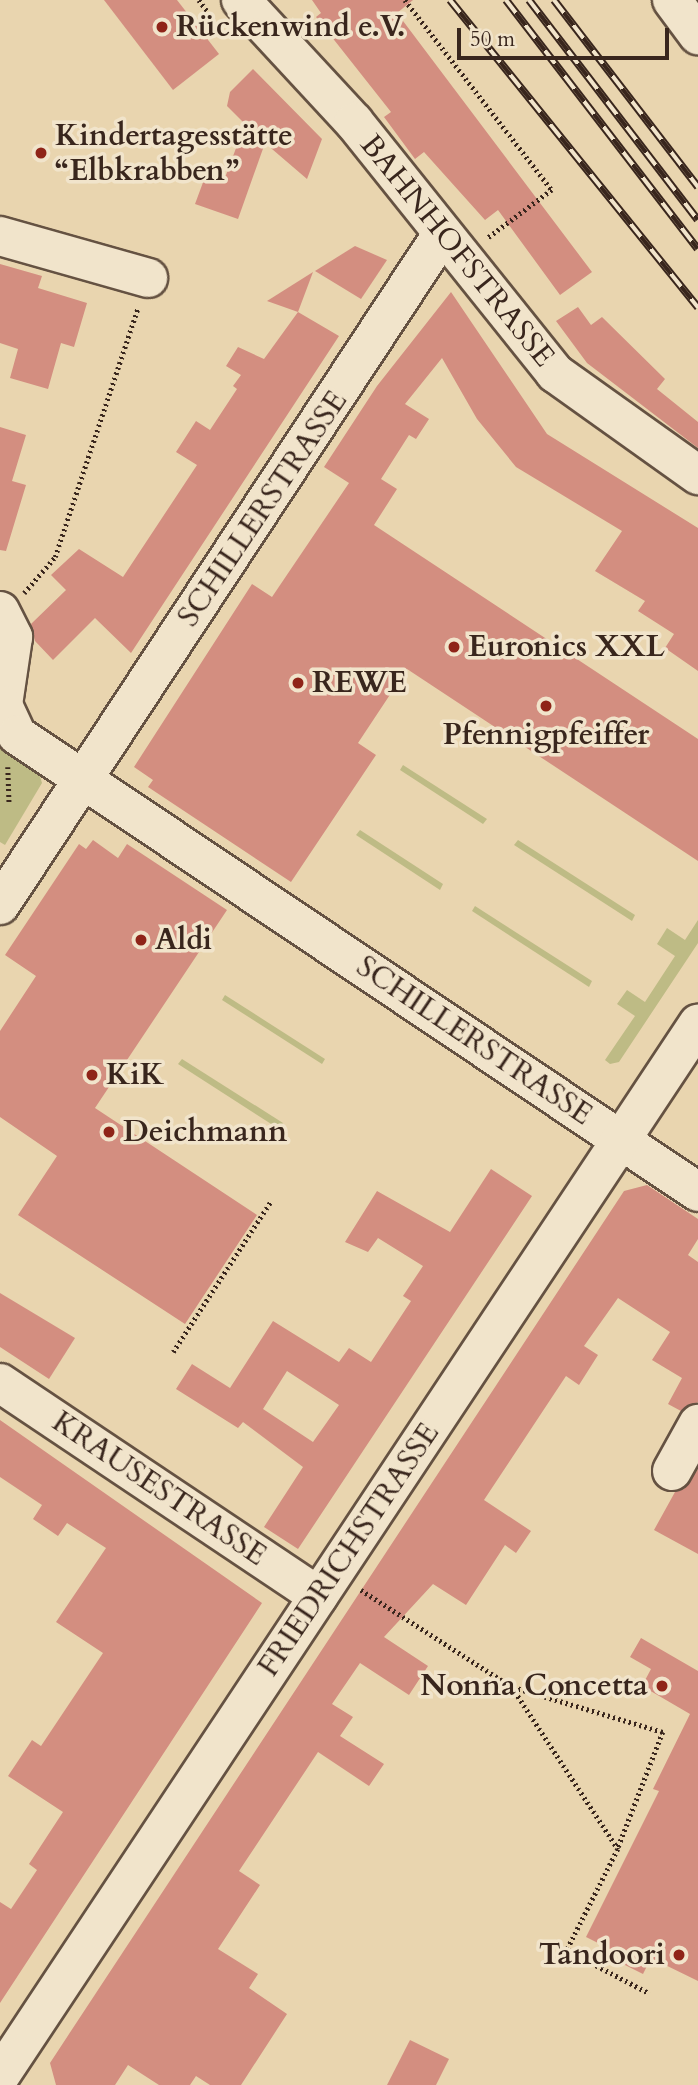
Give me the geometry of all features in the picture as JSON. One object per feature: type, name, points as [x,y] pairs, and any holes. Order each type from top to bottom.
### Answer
[{"type":"street","name":"BAHNHOFSTRASSE","points":[[241,0],[354,122],[459,257],[555,373],[698,475]]},
{"type":"street","points":[[672,0],[698,35]]},
{"type":"street","points":[[0,236],[148,278]]},
{"type":"street","name":"SCHILLERSTRASSE","points":[[0,905],[82,780],[459,257]]},
{"type":"street","points":[[1,611],[13,637],[3,705],[13,728],[82,780]]},
{"type":"street","name":"SCHILLERSTRASSE","points":[[82,780],[698,1192]]},
{"type":"street","name":"FRIEDRICHSTRASSE","points":[[0,2077],[698,1024]]},
{"type":"street","name":"KRAUSESTRASSE","points":[[0,1383],[326,1585]]},
{"type":"street","points":[[672,1471],[698,1424]]},
{"type":"path","points":[[405,0],[552,190],[459,257]]},
{"type":"path","points":[[1,611],[55,557],[148,278]]},
{"type":"path","points":[[4,758],[9,805]]},
{"type":"path","points":[[173,1352],[271,1201]]},
{"type":"path","points":[[326,1585],[512,1687],[663,1732],[618,1849],[567,1950],[649,1993]]},
{"type":"path","points":[[512,1687],[618,1849]]},
{"type":"shaded area","points":[[0,742],[39,773],[42,783],[5,845],[0,842]]},
{"type":"shaded area","points":[[403,765],[487,819],[483,824],[400,770]]},
{"type":"shaded area","points":[[360,830],[443,884],[440,890],[356,835]]},
{"type":"shaded area","points":[[518,840],[635,915],[632,921],[514,845]]},
{"type":"shaded area","points":[[475,906],[592,981],[589,987],[472,911]]},
{"type":"shaded area","points":[[698,920],[698,943],[619,1062],[610,1064],[605,1060],[635,1016],[617,1004],[627,990],[645,1002],[675,956],[657,944],[667,928],[685,940]]},
{"type":"shaded area","points":[[225,995],[325,1059],[322,1064],[222,1000]]},
{"type":"shaded area","points":[[182,1059],[283,1123],[279,1129],[178,1064]]},
{"type":"building","name":"Rückenwind e.V.","points":[[104,0],[177,0],[219,54],[173,90]]},
{"type":"building","points":[[312,0],[413,0],[397,13],[592,272],[560,295],[498,210],[485,220],[424,152],[415,159],[384,117],[391,112],[316,17],[321,13]]},
{"type":"building","points":[[253,69],[322,139],[307,179],[265,143],[238,219],[195,204],[205,177],[223,183],[245,124],[227,106],[230,92]]},
{"type":"building","points":[[355,246],[387,260],[361,299],[315,271]]},
{"type":"building","points":[[0,264],[42,276],[38,288],[87,303],[74,347],[61,343],[48,389],[10,378],[18,349],[0,343]]},
{"type":"building","points":[[313,272],[298,312],[267,301]]},
{"type":"building","points":[[451,292],[547,434],[698,528],[698,671],[665,648],[674,634],[638,611],[645,601],[595,571],[622,531],[516,467],[477,419],[442,358],[405,404],[429,419],[416,439],[409,435],[381,479],[397,489],[374,525],[698,739],[698,861],[407,669],[358,743],[376,755],[291,882],[148,787],[153,780],[134,767],[252,584],[272,597],[349,483],[324,467],[377,386]]},
{"type":"building","points":[[578,307],[591,325],[602,317],[665,379],[657,389],[698,422],[698,448],[587,363],[556,321]]},
{"type":"building","points":[[298,312],[339,336],[131,653],[95,618],[53,660],[35,641],[31,624],[66,590],[51,575],[79,549],[123,577],[197,465],[176,452],[196,421],[210,430],[237,389],[233,386],[241,375],[226,366],[238,347],[264,359]]},
{"type":"building","points":[[0,427],[26,435],[12,481],[26,485],[6,551],[0,550]]},
{"type":"building","points":[[93,840],[118,858],[127,844],[227,910],[95,1108],[257,1215],[185,1324],[18,1215],[57,1156],[0,1117],[0,1031],[36,976],[5,955],[79,844],[86,849]]},
{"type":"building","points":[[491,1169],[532,1196],[298,1549],[264,1527],[303,1467],[243,1422],[238,1428],[176,1389],[192,1364],[230,1388],[273,1321],[339,1362],[349,1348],[371,1362],[411,1301],[403,1296],[423,1266],[378,1238],[368,1252],[345,1242],[377,1191],[450,1232]],"holes":[[[287,1371],[339,1405],[313,1442],[263,1409]]]},
{"type":"building","points":[[647,1185],[698,1219],[698,1239],[688,1255],[698,1262],[698,1402],[681,1411],[668,1404],[682,1378],[652,1360],[670,1332],[618,1298],[584,1346],[598,1355],[579,1385],[566,1376],[484,1500],[531,1531],[516,1553],[505,1545],[466,1605],[433,1584],[384,1637],[428,1666],[409,1695],[360,1663],[332,1704],[353,1717],[340,1736],[384,1764],[369,1786],[318,1752],[239,1871],[260,1885],[218,1949],[258,1974],[249,1988],[287,2014],[241,2085],[210,2085],[196,2076],[190,2085],[159,2085],[128,2065],[115,2085],[56,2085],[50,2063],[69,2034],[624,1191]]},
{"type":"building","points":[[0,1293],[75,1338],[49,1379],[0,1347]]},
{"type":"building","points":[[0,1420],[262,1603],[0,2003],[0,1902],[11,1909],[37,1870],[29,1864],[63,1812],[8,1776],[32,1740],[41,1746],[103,1653],[56,1622],[106,1548],[67,1523],[58,1536],[33,1519],[42,1505],[0,1477]]},
{"type":"building","points":[[698,1469],[698,1554],[654,1530],[675,1492],[684,1489]]},
{"type":"building","points":[[641,1638],[698,1671],[698,1981],[651,1958],[643,1974],[619,1962],[622,1955],[586,1937],[659,1791],[653,1789],[690,1714],[642,1686],[651,1669],[630,1657]]},
{"type":"building","points":[[410,2040],[449,2059],[436,2085],[387,2085]]},
{"type":"railway","points":[[450,0],[698,307]]},
{"type":"railway","points":[[506,0],[698,249]]},
{"type":"railway","points":[[529,0],[698,220]]},
{"type":"railway","points":[[554,0],[698,187]]},
{"type":"place","name":"Rückenwind e.V.","points":[[162,27]]},
{"type":"place","name":"Kindertagesstätte “Elbkrabben”","points":[[41,153]]},
{"type":"place","name":"Euronics XXL","points":[[454,647]]},
{"type":"place","name":"REWE","points":[[298,683]]},
{"type":"place","name":"Pfennigpfeiffer","points":[[546,706]]},
{"type":"place","name":"Aldi","points":[[141,940]]},
{"type":"place","name":"KiK","points":[[92,1075]]},
{"type":"place","name":"Deichmann","points":[[109,1132]]},
{"type":"place","name":"Nonna Concetta","points":[[662,1686]]},
{"type":"place","name":"Tandoori","points":[[679,1955]]}]
